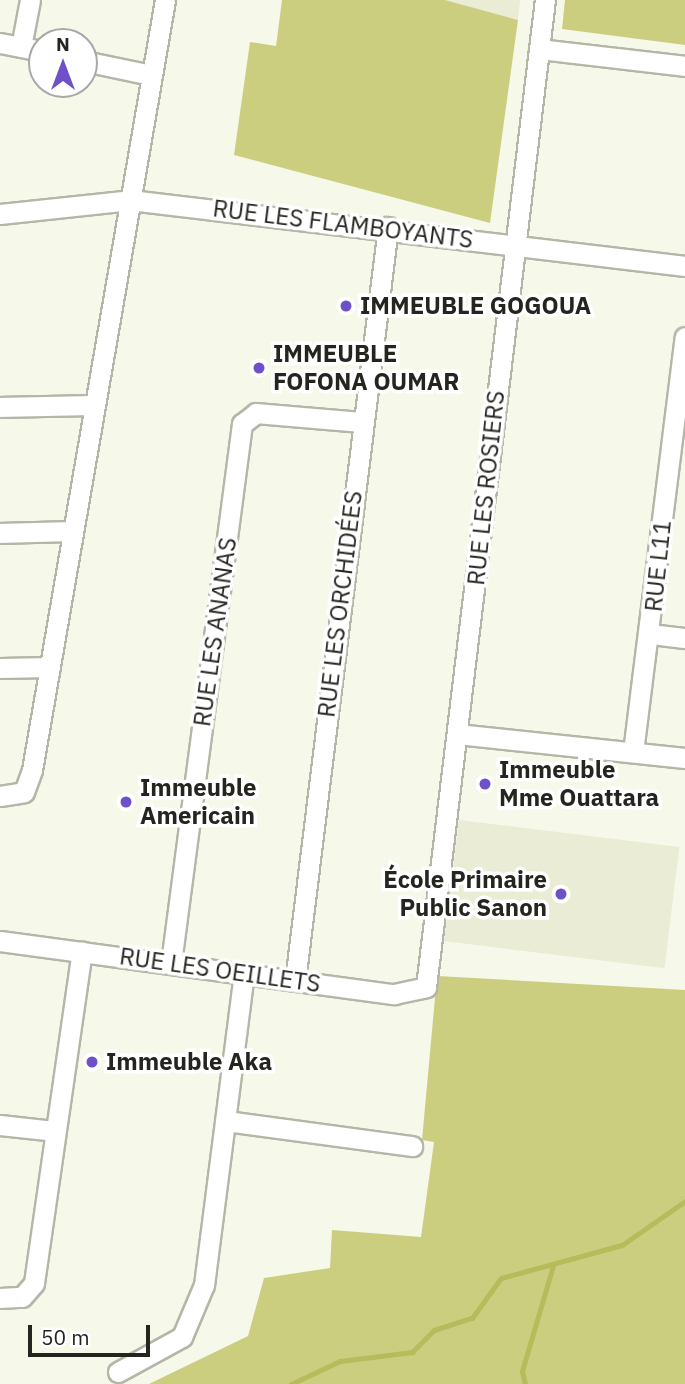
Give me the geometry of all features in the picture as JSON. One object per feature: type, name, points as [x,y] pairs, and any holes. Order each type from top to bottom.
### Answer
[{"type":"street","points":[[21,47],[30,0]]},
{"type":"street","points":[[0,796],[17,796],[28,787],[150,75],[166,0]]},
{"type":"street","name":"RUE LES ROSIERS","points":[[429,976],[512,244],[545,0]]},
{"type":"street","points":[[0,43],[28,48]]},
{"type":"street","points":[[539,49],[685,66]]},
{"type":"street","points":[[98,64],[150,75]]},
{"type":"street","name":"RUE LES FLAMBOYANTS","points":[[0,214],[130,200],[388,227],[685,266]]},
{"type":"street","name":"RUE LES ORCHIDÉES","points":[[295,981],[361,422],[388,227]]},
{"type":"street","name":"RUE L11","points":[[633,752],[677,465],[685,337]]},
{"type":"street","points":[[0,407],[94,405]]},
{"type":"street","name":"RUE LES ANANAS","points":[[171,962],[242,424],[256,412],[361,422]]},
{"type":"street","points":[[0,533],[72,531]]},
{"type":"street","points":[[651,634],[685,638]]},
{"type":"street","points":[[0,668],[50,667]]},
{"type":"street","points":[[457,734],[685,758]]},
{"type":"street","name":"RUE LES OEILLETS","points":[[0,941],[409,995],[423,991],[429,976]]},
{"type":"street","points":[[0,1298],[22,1297],[34,1283],[82,951]]},
{"type":"street","points":[[118,1372],[185,1331],[204,1285],[244,973]]},
{"type":"street","points":[[226,1121],[412,1146]]},
{"type":"street","points":[[0,1125],[54,1131]]},
{"type":"shaded area","points":[[445,0],[520,0],[518,20]]},
{"type":"shaded area","name":"École Primaire Public Sanon","points":[[459,820],[679,847],[664,968],[444,941]]},
{"type":"green space","points":[[282,0],[445,0],[518,20],[490,223],[234,155],[250,42],[276,46]]},
{"type":"green space","points":[[565,0],[685,0],[685,45],[562,29]]},
{"type":"green space","points":[[437,976],[685,990],[685,1384],[149,1384],[248,1336],[264,1278],[330,1268],[332,1230],[421,1237],[434,1142],[422,1140]]},
{"type":"waterway","points":[[291,1384],[340,1361],[412,1352],[434,1330],[472,1318],[501,1278],[622,1245],[685,1201]]},
{"type":"waterway","points":[[525,1384],[522,1371],[553,1266]]},
{"type":"place","name":"IMMEUBLE GOGOUA","points":[[346,306]]},
{"type":"place","name":"IMMEUBLE FOFONA OUMAR","points":[[259,368]]},
{"type":"place","name":"Immeuble Mme Ouattara","points":[[485,784]]},
{"type":"place","name":"Immeuble Americain","points":[[126,802]]},
{"type":"place","name":"École Primaire Public Sanon","points":[[561,894]]},
{"type":"place","name":"Immeuble Aka","points":[[92,1062]]}]
